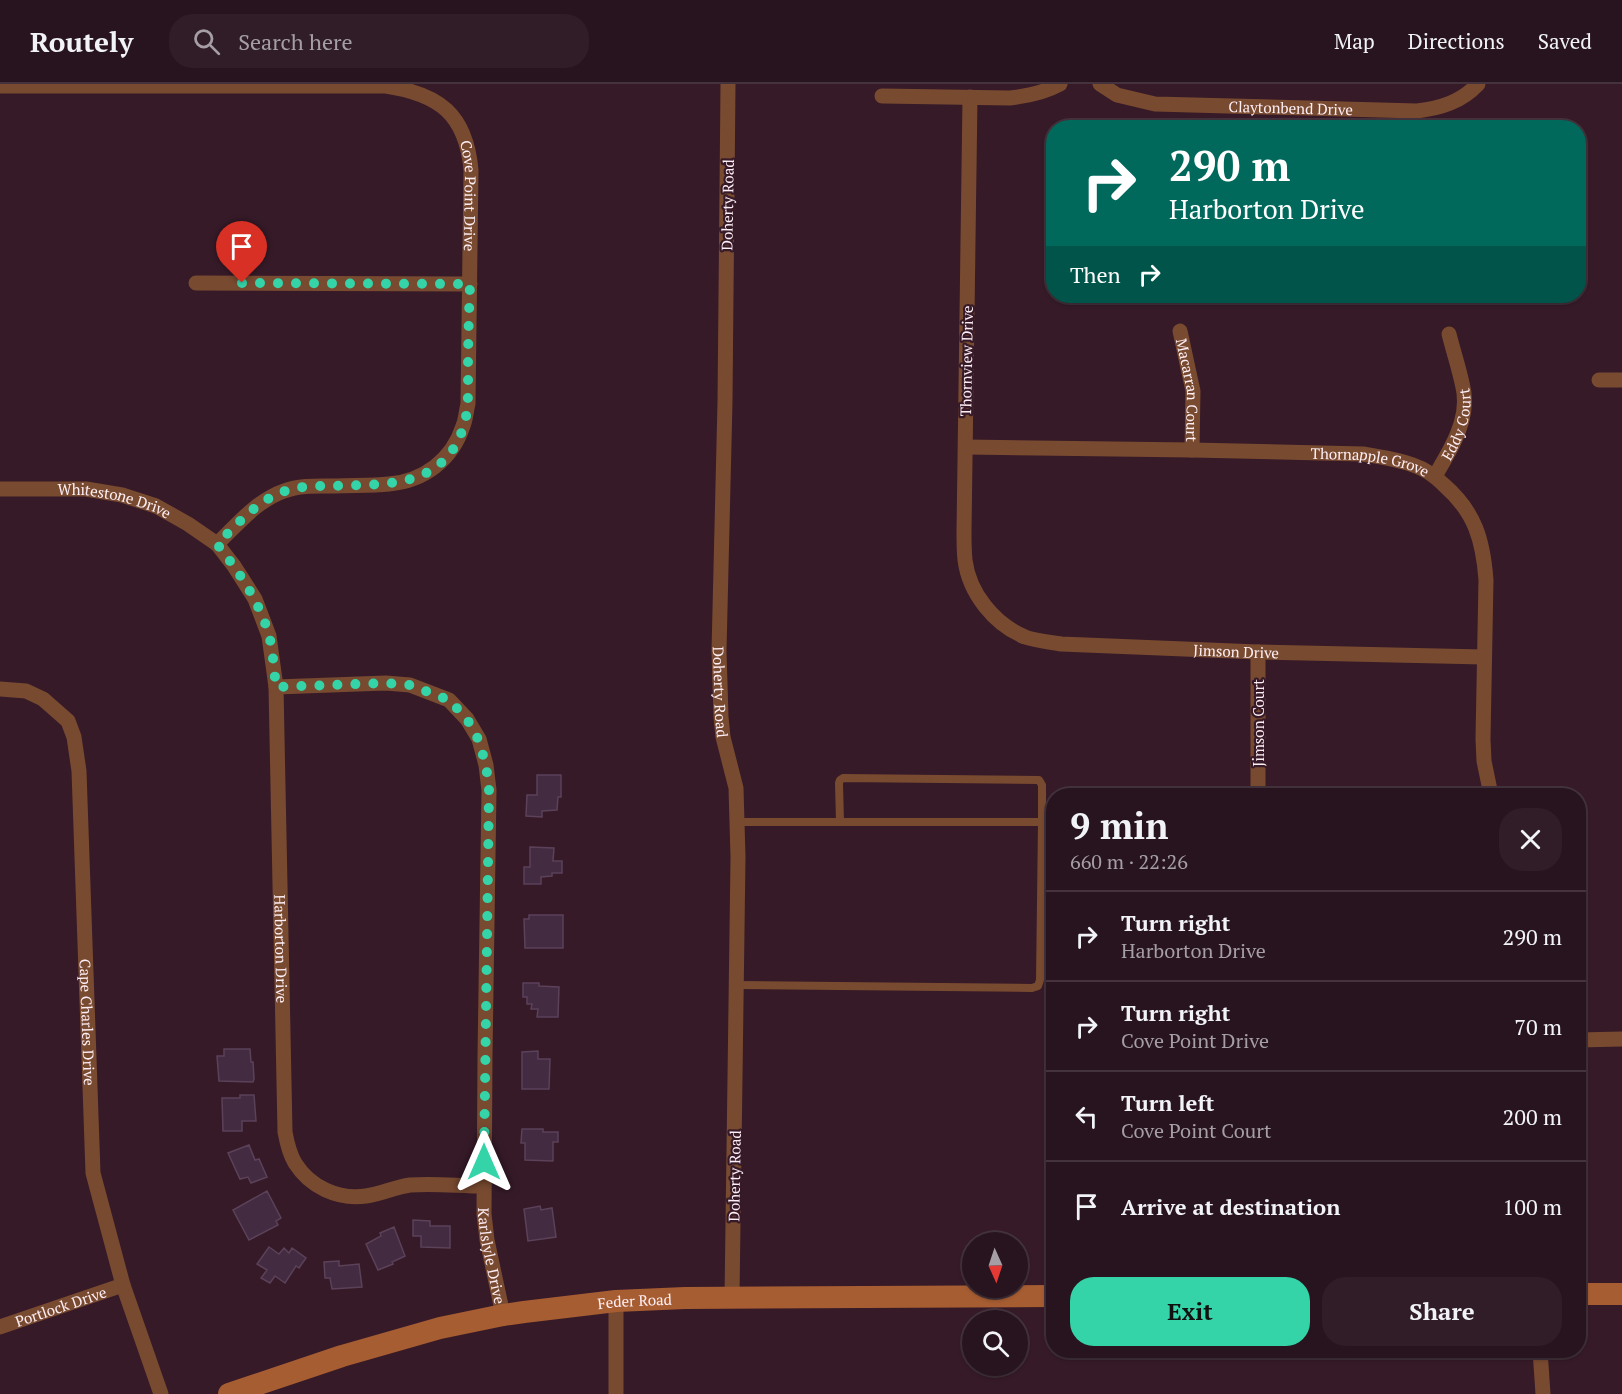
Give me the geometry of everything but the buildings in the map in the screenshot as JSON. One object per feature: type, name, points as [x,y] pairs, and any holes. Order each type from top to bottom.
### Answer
[{"type":"main road","points":[[1586,1294],[1622,1294]]},
{"type":"main road","name":"Feder Road","points":[[229,1394],[342,1356],[440,1328],[503,1315],[616,1301],[732,1297],[1046,1296]]},
{"type":"street","name":"Doherty Road","points":[[728,84],[719,651],[723,737],[736,788],[738,857],[732,1297]]},
{"type":"street","points":[[882,96],[1010,98],[1030,96],[1060,84]]},
{"type":"street","name":"Claytonbend Drive","points":[[1100,84],[1117,95],[1155,104],[1417,111],[1438,108],[1455,102],[1478,84]]},
{"type":"street","name":"Cove Point Drive","points":[[0,86],[387,86],[408,89],[429,98],[449,111],[460,125],[470,155],[471,170],[470,284],[468,404],[464,425],[456,443],[445,460],[409,481],[390,484],[306,486],[271,496],[255,507],[217,544]]},
{"type":"street","name":"Thornview Drive","points":[[970,97],[965,561],[975,592],[994,617]]},
{"type":"street","points":[[196,283],[470,284]]},
{"type":"street","name":"Macarran Court","points":[[1180,331],[1193,391],[1192,450]]},
{"type":"street","name":"Eddy Court","points":[[1435,476],[1448,455],[1460,428],[1464,411],[1464,394],[1449,334]]},
{"type":"street","points":[[1599,380],[1622,380]]},
{"type":"street","name":"Thornapple Grove","points":[[966,447],[1363,454],[1391,458],[1435,476],[1454,493],[1474,521],[1485,561],[1484,761],[1490,788]]},
{"type":"street","name":"Whitestone Drive","points":[[0,489],[86,489],[122,495],[156,506],[217,544]]},
{"type":"street","name":"Harborton Drive","points":[[217,544],[255,599],[269,636],[276,687],[285,1132],[289,1149],[295,1163],[306,1176],[318,1187],[333,1194],[349,1197],[365,1196],[396,1187],[413,1185],[484,1186]]},
{"type":"street","name":"Jimson Drive","points":[[994,617],[1025,637],[1061,644],[1258,652],[1484,657]]},
{"type":"street","name":"Jimson Court","points":[[1258,652],[1258,788]]},
{"type":"street","name":"Karlslyle Drive","points":[[276,687],[386,683],[410,685],[449,700],[467,719],[478,739],[486,765],[489,790],[484,1214],[487,1240],[503,1315]]},
{"type":"street","name":"Cape Charles Drive","points":[[0,689],[26,691],[42,699],[68,721],[74,737],[79,771],[93,1173],[123,1285],[161,1394]]},
{"type":"street","points":[[1586,1040],[1622,1039]]},
{"type":"street","name":"Portlock Drive","points":[[0,1327],[123,1285]]},
{"type":"street","points":[[616,1301],[616,1394]]},
{"type":"street","points":[[1541,1358],[1543,1394]]},
{"type":"lane","points":[[736,986],[1032,988],[1038,986],[1040,980],[1042,822],[1042,785],[1039,780],[843,778],[839,783],[840,822]]},
{"type":"lane","points":[[737,822],[1042,822]]},
{"type":"route","points":[[242,283],[470,284],[468,404],[464,425],[445,460],[409,481],[390,484],[306,486],[287,490],[271,496],[255,507],[217,544],[255,599],[269,636],[276,687],[386,683],[410,685],[449,700],[467,719],[478,739],[486,765],[489,790],[484,1162]]}]
